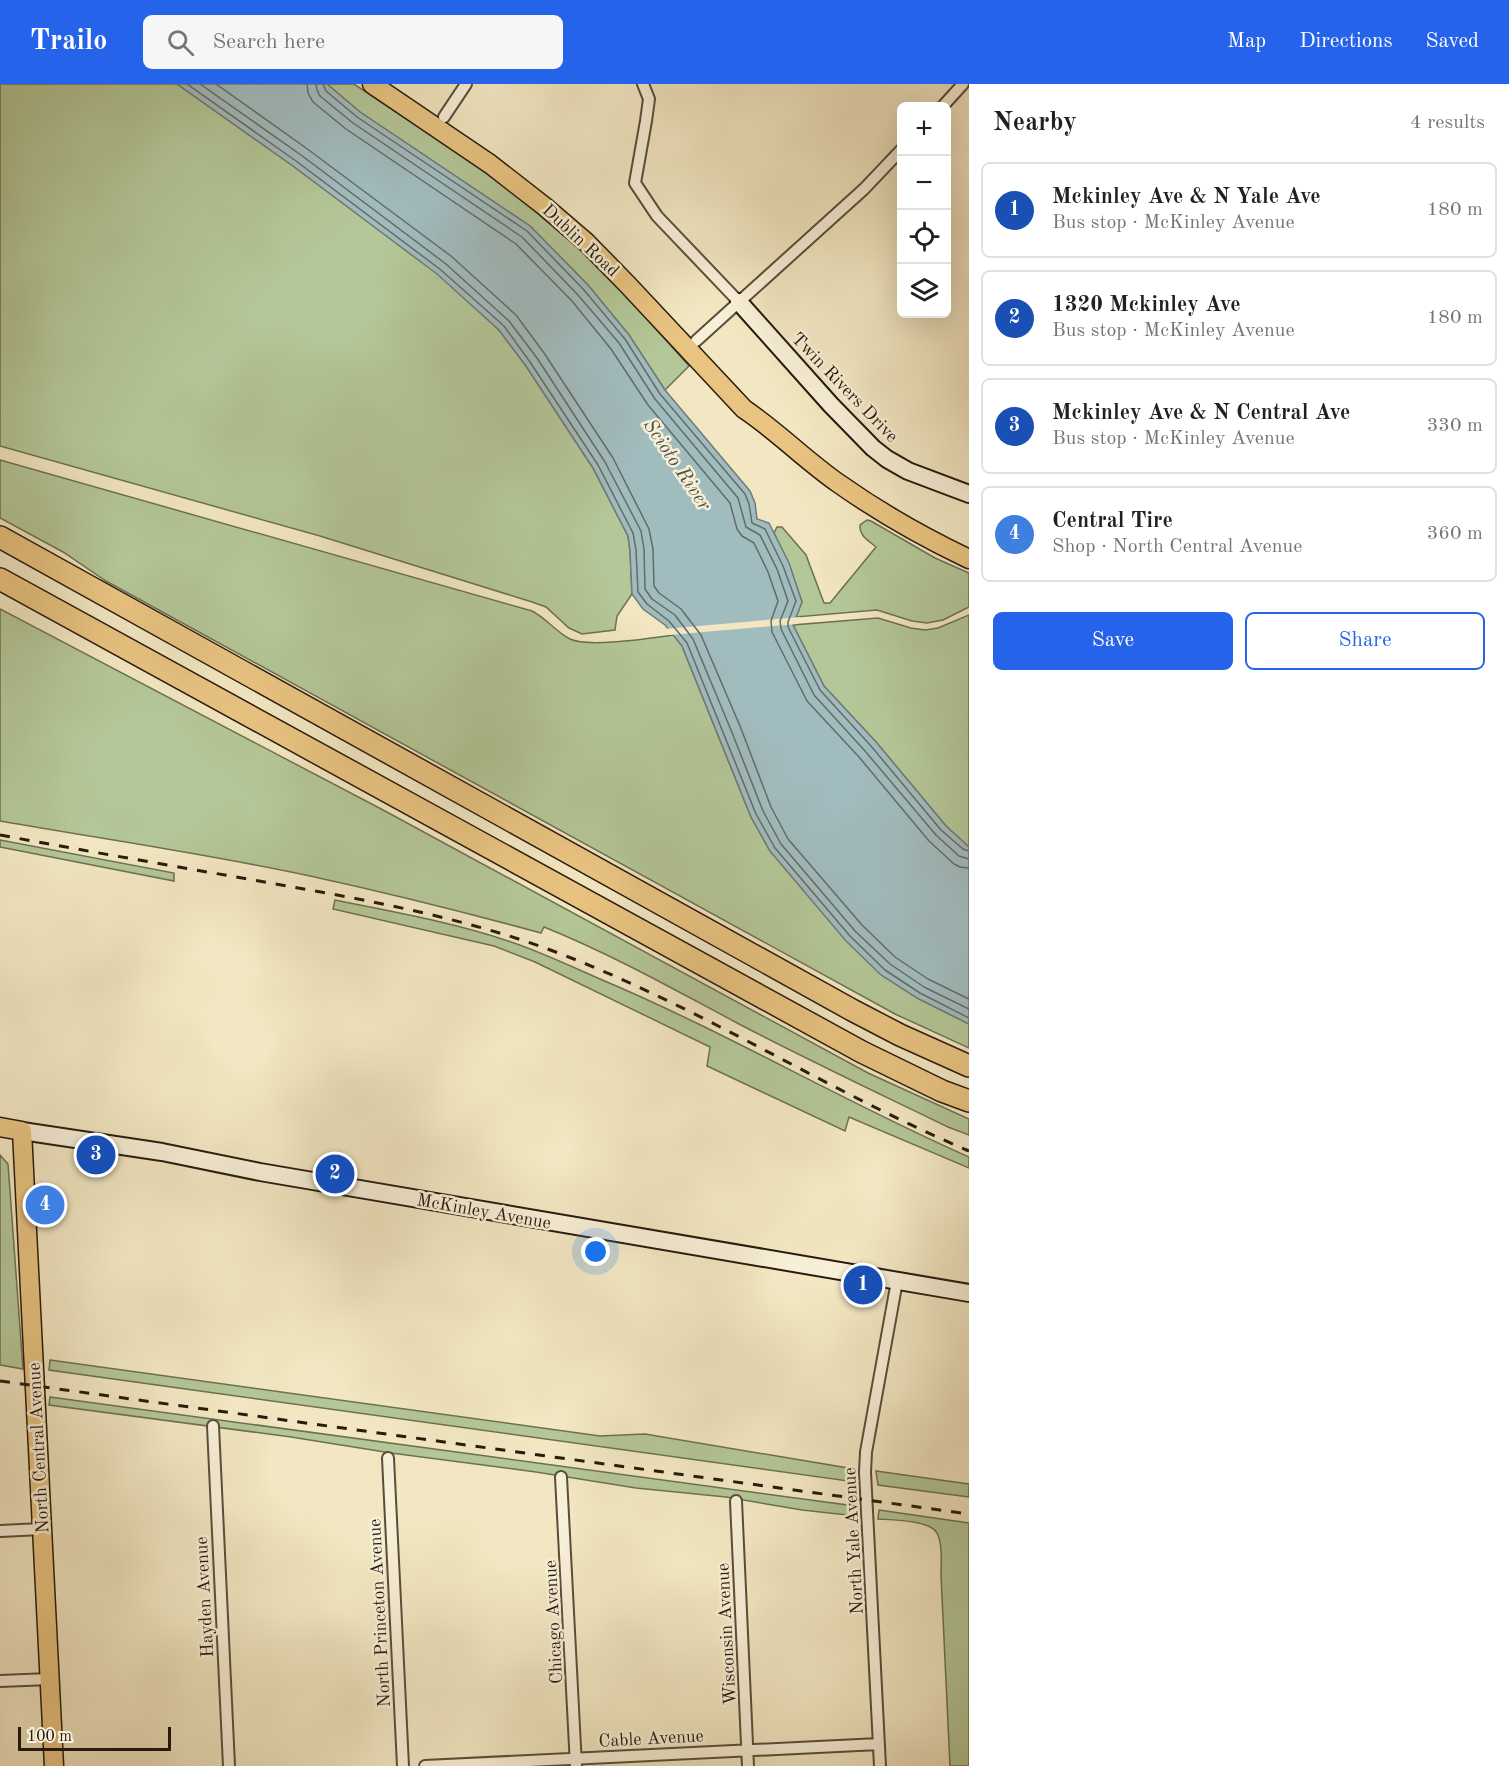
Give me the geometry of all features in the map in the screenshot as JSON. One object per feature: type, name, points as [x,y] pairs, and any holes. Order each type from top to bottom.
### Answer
[{"type":"highway","points":[[0,536],[852,1010],[969,1066]]},
{"type":"highway","points":[[0,579],[862,1052],[942,1091],[969,1101]]},
{"type":"highway","points":[[0,589],[65,614]]},
{"type":"main road","name":"Dublin Road","points":[[372,84],[490,164],[586,242],[744,409],[766,424],[798,453],[838,483],[911,530],[969,559]]},
{"type":"main road","name":"Dublin Road","points":[[392,84],[505,160],[556,200],[616,256],[696,341],[753,402],[766,424]]},
{"type":"main road","name":"Twin Rivers Drive","points":[[739,302],[831,405],[873,448],[908,471],[969,494]]},
{"type":"main road","name":"McKinley Avenue","points":[[0,1127],[162,1152],[260,1172],[969,1293]]},
{"type":"main road","name":"North Central Avenue","points":[[21,1131],[54,1766]]},
{"type":"street","points":[[444,117],[466,84]]},
{"type":"street","points":[[643,84],[648,99],[635,183],[657,216],[739,302]]},
{"type":"street","points":[[947,102],[963,84]]},
{"type":"street","points":[[696,341],[864,189],[897,155]]},
{"type":"street","name":"North Yale Avenue","points":[[880,1766],[865,1472],[866,1452],[897,1281]]},
{"type":"street","name":"Hayden Avenue","points":[[213,1426],[229,1766]]},
{"type":"street","name":"North Princeton Avenue","points":[[388,1458],[403,1766]]},
{"type":"street","name":"Chicago Avenue","points":[[561,1477],[575,1762]]},
{"type":"street","name":"Wisconsin Avenue","points":[[736,1501],[748,1766]]},
{"type":"street","points":[[0,1531],[42,1529]]},
{"type":"street","points":[[0,1681],[50,1679]]},
{"type":"street","name":"Cable Avenue","points":[[425,1766],[575,1762],[879,1744]]},
{"type":"green space","points":[[0,84],[177,84],[293,166],[438,274],[499,330],[526,366],[593,468],[628,536],[632,594],[617,616],[615,630],[582,634],[569,628],[546,607],[532,602],[320,536],[0,446]]},
{"type":"green space","points":[[327,84],[354,84],[481,168],[554,223],[590,255],[689,366],[665,390],[629,335],[588,285],[530,226],[360,112]]},
{"type":"green space","points":[[0,460],[532,611],[565,636],[579,642],[620,642],[674,635],[682,646],[751,817],[770,851],[917,998],[969,1024],[969,1048],[895,1014],[106,581],[63,552],[0,518]]},
{"type":"green space","points":[[867,520],[935,558],[969,573],[969,607],[943,620],[927,623],[912,621],[877,610],[796,617],[802,602],[789,564],[774,533],[777,527],[782,527],[806,555],[824,603],[830,603],[876,547],[861,532],[860,525]]},
{"type":"green space","points":[[0,609],[385,811],[868,1073],[969,1119],[969,1135],[843,1076],[667,985],[544,927],[541,933],[426,903],[272,868],[0,821]]},
{"type":"green space","points":[[969,615],[969,847],[946,826],[876,742],[824,686],[793,625],[878,618],[925,630],[938,628]]},
{"type":"green space","points":[[0,840],[174,873],[174,881],[0,847]]},
{"type":"green space","points":[[335,900],[466,928],[543,954],[693,1021],[922,1136],[969,1157],[969,1168],[849,1117],[845,1131],[707,1066],[710,1047],[535,962],[494,946],[333,909]]},
{"type":"green space","points":[[0,1155],[8,1164],[23,1369],[0,1365]]},
{"type":"green space","points":[[50,1360],[600,1436],[645,1434],[854,1469],[855,1482],[49,1370]]},
{"type":"green space","points":[[50,1397],[855,1506],[856,1516],[802,1510],[726,1497],[636,1488],[291,1437],[49,1405]]},
{"type":"green space","points":[[876,1471],[969,1484],[969,1497],[878,1485]]},
{"type":"green space","points":[[879,1510],[969,1523],[969,1766],[950,1766],[939,1538],[937,1533],[927,1525],[878,1519]]},
{"type":"water","name":"Scioto River","points":[[177,84],[327,84],[360,112],[530,226],[588,285],[629,335],[665,390],[750,491],[755,503],[757,519],[769,523],[789,563],[802,602],[793,625],[824,686],[876,742],[946,826],[969,847],[969,1024],[917,998],[881,975],[846,941],[770,851],[751,817],[682,646],[665,625],[643,609],[632,594],[628,536],[593,468],[526,366],[499,330],[437,274],[293,166]]},
{"type":"pier","points":[[800,617],[797,624],[669,635],[664,629]]},
{"type":"railway","points":[[0,835],[368,901],[510,936],[600,970],[653,994],[863,1101],[969,1151]]},
{"type":"railway","points":[[0,1381],[969,1514]]},
{"type":"place","name":"Mckinley Ave & N Central Ave","points":[[96,1155]]},
{"type":"place","name":"1320 Mckinley Ave","points":[[335,1174]]},
{"type":"place","name":"Central Tire","points":[[45,1205]]},
{"type":"place","name":"Mckinley Ave & N Yale Ave","points":[[863,1285]]}]
